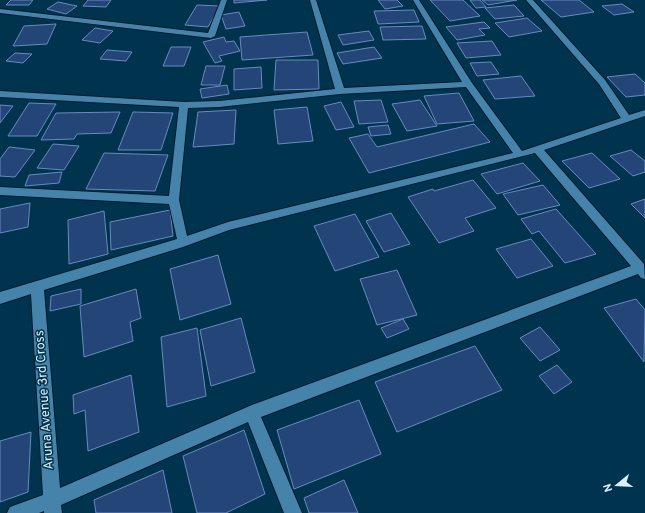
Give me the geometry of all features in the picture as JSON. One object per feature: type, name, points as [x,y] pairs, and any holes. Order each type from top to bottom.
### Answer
[{"type":"street","points":[[0,11],[211,36],[224,0]]},
{"type":"street","points":[[313,0],[340,91]]},
{"type":"street","points":[[416,0],[468,84],[520,155]]},
{"type":"street","points":[[529,0],[602,82],[627,119]]},
{"type":"street","points":[[0,94],[184,105],[218,104],[340,91],[468,84]]},
{"type":"street","points":[[183,242],[174,200],[184,105]]},
{"type":"street","points":[[0,298],[183,242],[228,226],[520,155],[645,114]]},
{"type":"street","points":[[16,513],[52,507],[252,413],[642,271],[537,149]]},
{"type":"street","points":[[0,191],[174,200]]},
{"type":"street","name":"Aruna Avenue 3rd Cross","points":[[37,287],[52,507]]},
{"type":"street","points":[[252,413],[293,513]]},
{"type":"building","points":[[11,0],[33,0],[29,5],[6,5]]},
{"type":"building","points":[[88,0],[111,0],[106,7],[83,6]]},
{"type":"building","points":[[234,0],[267,0],[234,3]]},
{"type":"building","points":[[378,0],[397,0],[403,6],[385,9]]},
{"type":"building","points":[[430,0],[463,0],[480,16],[450,21]]},
{"type":"building","points":[[470,0],[480,0],[486,7],[476,8]]},
{"type":"building","points":[[482,0],[517,0],[488,5]]},
{"type":"building","points":[[541,0],[579,0],[594,12],[561,17]]},
{"type":"building","points":[[58,2],[77,6],[66,14],[47,9]]},
{"type":"building","points":[[622,4],[634,12],[614,15],[602,6]]},
{"type":"building","points":[[197,5],[220,6],[208,27],[185,25]]},
{"type":"building","points":[[514,5],[524,16],[495,19],[485,8]]},
{"type":"building","points":[[414,10],[419,22],[378,24],[374,11]]},
{"type":"building","points":[[239,12],[245,26],[226,29],[221,15]]},
{"type":"building","points":[[527,18],[542,31],[509,37],[495,23]]},
{"type":"building","points":[[484,22],[490,28],[479,29],[485,35],[457,40],[446,27]]},
{"type":"building","points":[[56,24],[47,44],[13,46],[24,26]]},
{"type":"building","points":[[422,26],[426,39],[383,40],[380,27]]},
{"type":"building","points":[[95,28],[113,31],[100,43],[82,40]]},
{"type":"building","points":[[369,31],[374,40],[343,45],[338,35]]},
{"type":"building","points":[[307,32],[313,55],[242,60],[240,37]]},
{"type":"building","points":[[224,37],[226,42],[234,41],[240,51],[219,56],[222,61],[215,63],[203,42]]},
{"type":"building","points":[[492,41],[501,55],[466,58],[457,43]]},
{"type":"building","points":[[171,47],[191,47],[184,66],[163,66]]},
{"type":"building","points":[[374,47],[382,58],[343,64],[337,53]]},
{"type":"building","points":[[107,50],[132,52],[126,61],[100,59]]},
{"type":"building","points":[[15,53],[32,54],[23,63],[6,61]]},
{"type":"building","points":[[276,60],[318,60],[319,89],[274,90]]},
{"type":"building","points":[[491,62],[499,74],[477,76],[470,63]]},
{"type":"building","points":[[206,66],[225,66],[220,85],[201,85]]},
{"type":"building","points":[[261,67],[262,88],[234,90],[234,69]]},
{"type":"building","points":[[635,74],[645,83],[645,95],[626,97],[607,77]]},
{"type":"building","points":[[521,76],[535,96],[495,99],[483,80]]},
{"type":"building","points":[[227,85],[229,94],[202,98],[200,89]]},
{"type":"building","points":[[459,93],[474,121],[437,124],[424,96]]},
{"type":"building","points":[[381,100],[388,122],[359,124],[354,101]]},
{"type":"building","points":[[420,100],[437,126],[407,131],[392,104]]},
{"type":"building","points":[[341,102],[354,127],[336,130],[324,106]]},
{"type":"building","points":[[29,103],[56,104],[37,136],[8,136]]},
{"type":"building","points":[[0,105],[13,106],[0,123]]},
{"type":"building","points":[[307,107],[313,141],[278,144],[274,110]]},
{"type":"building","points":[[236,110],[234,144],[193,147],[198,112]]},
{"type":"building","points":[[120,112],[111,133],[77,134],[74,139],[41,140],[56,113]]},
{"type":"building","points":[[133,112],[173,113],[161,150],[118,150]]},
{"type":"building","points":[[474,124],[490,142],[369,173],[349,138],[368,134],[377,147]]},
{"type":"building","points":[[388,125],[391,134],[371,136],[368,127]]},
{"type":"building","points":[[53,144],[79,146],[64,170],[37,168]]},
{"type":"building","points":[[9,147],[35,150],[15,177],[0,176],[0,159]]},
{"type":"building","points":[[631,150],[645,161],[645,172],[633,176],[610,156]]},
{"type":"building","points":[[104,153],[168,155],[155,191],[86,189]]},
{"type":"building","points":[[592,153],[620,179],[589,188],[562,161]]},
{"type":"building","points":[[523,163],[540,181],[497,194],[481,174]]},
{"type":"building","points":[[62,172],[59,183],[25,186],[29,175]]},
{"type":"building","points":[[473,180],[496,208],[465,218],[474,231],[439,243],[408,197],[433,189],[434,191]]},
{"type":"building","points":[[543,185],[560,205],[518,215],[503,194]]},
{"type":"building","points":[[645,199],[645,218],[631,204]]},
{"type":"building","points":[[30,203],[28,227],[0,233],[0,209]]},
{"type":"building","points":[[556,209],[596,254],[565,263],[539,231],[532,234],[521,219]]},
{"type":"building","points":[[170,210],[173,236],[111,250],[110,222]]},
{"type":"building","points":[[104,211],[108,254],[69,264],[68,220]]},
{"type":"building","points":[[391,213],[410,244],[384,252],[366,221]]},
{"type":"building","points":[[355,214],[379,257],[335,271],[314,226]]},
{"type":"building","points":[[531,239],[553,266],[517,278],[496,249]]},
{"type":"building","points":[[218,255],[231,304],[180,320],[170,269]]},
{"type":"building","points":[[397,270],[417,315],[377,325],[360,279]]},
{"type":"building","points":[[81,289],[81,304],[50,311],[51,296]]},
{"type":"building","points":[[136,289],[141,318],[130,322],[133,341],[84,357],[80,306]]},
{"type":"building","points":[[636,299],[645,310],[644,362],[604,308]]},
{"type":"building","points":[[241,318],[255,372],[211,386],[200,330]]},
{"type":"building","points":[[403,319],[409,329],[387,338],[381,328]]},
{"type":"building","points":[[540,327],[560,350],[540,361],[520,338]]},
{"type":"building","points":[[197,328],[206,396],[167,407],[161,337]]},
{"type":"building","points":[[475,346],[502,390],[397,432],[375,382]]},
{"type":"building","points":[[557,365],[572,382],[554,394],[539,376]]},
{"type":"building","points":[[131,375],[139,432],[88,451],[85,410],[74,414],[73,395]]},
{"type":"building","points":[[359,400],[381,454],[294,489],[277,430]]},
{"type":"building","points":[[244,430],[265,494],[226,513],[197,513],[183,456]]},
{"type":"building","points":[[31,432],[28,492],[0,502],[0,441]]},
{"type":"building","points":[[163,470],[172,513],[96,513],[94,500]]},
{"type":"building","points":[[344,480],[358,513],[309,513],[304,498]]}]
